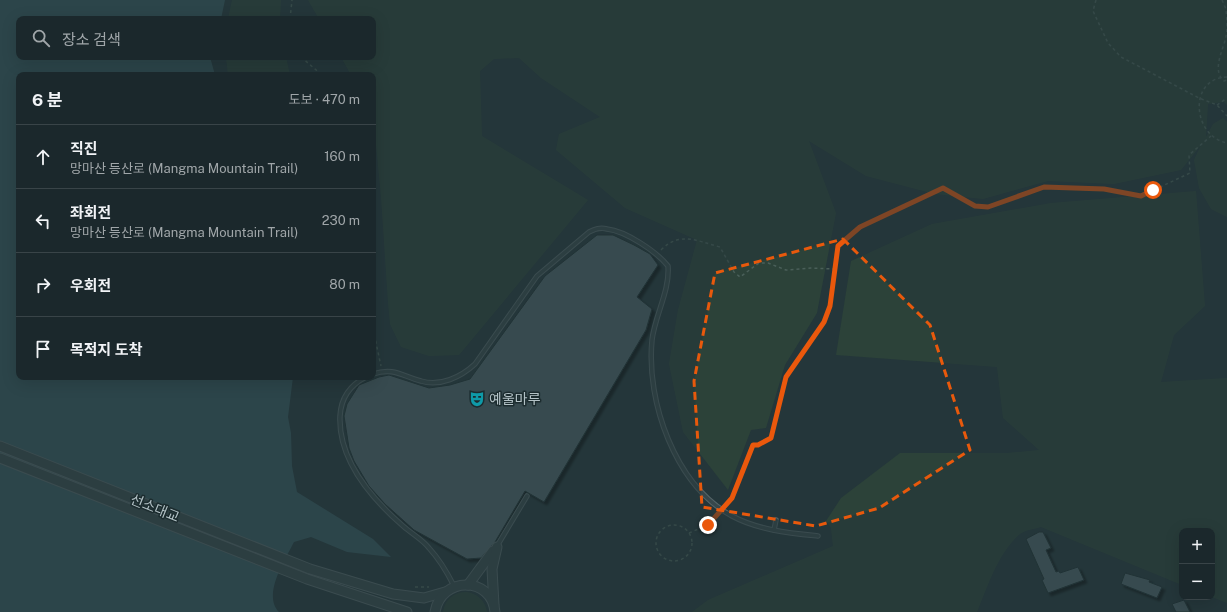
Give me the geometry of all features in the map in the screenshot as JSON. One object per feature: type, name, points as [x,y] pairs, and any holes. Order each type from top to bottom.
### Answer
[{"type":"street","name":"선소대교","points":[[0,446],[310,569],[393,594],[424,598],[445,592]]},
{"type":"street","name":"선소대교","points":[[0,458],[307,579],[407,612]]},
{"type":"street","points":[[468,585],[496,547]]},
{"type":"street","points":[[495,610],[492,570],[496,547]]},
{"type":"street","points":[[435,612],[437,604],[445,592],[454,586],[468,585],[484,591],[490,597],[495,610]]},
{"type":"lane","points":[[376,373],[382,371],[394,371],[422,382],[447,380],[463,374],[475,364],[537,276],[589,232],[598,228],[615,230],[657,254],[668,266],[669,274],[652,338],[653,383],[658,410],[667,438],[681,464],[695,484],[722,510],[748,523],[774,530],[818,536]]},
{"type":"lane","points":[[362,380],[349,390],[342,403],[340,427],[348,456],[359,477],[373,495],[404,526],[428,547],[443,565],[454,586]]},
{"type":"lane","points":[[496,547],[527,496]]},
{"type":"lane","points":[[774,530],[776,520]]},
{"type":"path","points":[[290,16],[292,0]]},
{"type":"path","points":[[1096,0],[1093,11],[1108,43],[1121,57],[1200,98],[1217,105],[1227,116]]},
{"type":"path","points":[[1222,0],[1226,9],[1227,23],[1226,37],[1220,59],[1220,77],[1224,81],[1227,80]]},
{"type":"path","points":[[304,60],[318,72]]},
{"type":"path","points":[[1227,77],[1220,77],[1204,87],[1200,98],[1203,126],[1211,136],[1227,143]]},
{"type":"path","points":[[1217,105],[1227,98]]},
{"type":"path","points":[[689,533],[708,525],[722,510],[732,498],[753,445],[758,445],[771,438],[786,377],[824,322],[830,306],[838,246],[860,227],[943,188],[975,206],[982,207],[988,207],[1044,187],[1104,189],[1141,196],[1190,173],[1189,155],[1211,136]]},
{"type":"path","points":[[657,254],[669,242],[685,237],[720,247],[734,272],[740,276],[759,263],[768,263],[786,270],[811,268],[835,269]]},
{"type":"path","points":[[376,343],[382,371]]},
{"type":"path","points":[[674,525],[685,529],[689,533],[691,539],[690,550],[682,558],[671,560],[661,554],[658,550],[657,538],[663,528],[674,525]]},
{"type":"path","points":[[410,586],[432,587]]},
{"type":"highlighted area","points":[[843,239],[930,325],[970,450],[879,508],[816,526],[702,507],[694,381],[715,273]]},
{"type":"green space","points":[[232,0],[281,0],[280,16],[229,16]]},
{"type":"green space","points":[[308,0],[1227,0],[1227,105],[1224,102],[1208,104],[1206,137],[1213,124],[1223,118],[1227,122],[1227,217],[1211,209],[1199,188],[1194,160],[1201,145],[1181,170],[1114,184],[1048,181],[983,199],[935,194],[866,176],[809,141],[836,213],[817,313],[785,365],[766,428],[751,430],[728,490],[683,432],[669,364],[678,310],[697,240],[625,208],[556,150],[559,134],[600,117],[541,78],[519,58],[494,59],[480,71],[482,136],[588,200],[459,355],[429,356],[401,347],[390,324],[388,302],[376,144],[376,72],[349,72],[343,60],[376,60],[376,16],[317,16]]},
{"type":"green space","points":[[226,60],[287,60],[289,72],[228,72]]},
{"type":"green space","points":[[1196,191],[1205,306],[1174,335],[1161,382],[1227,378],[1227,603],[1215,598],[1215,528],[1179,528],[1179,584],[1041,527],[1020,534],[1012,542],[994,570],[977,612],[692,612],[708,600],[833,546],[831,528],[826,521],[841,498],[900,453],[1007,453],[1039,450],[1003,418],[997,367],[836,355],[851,261],[932,224],[1051,203]]},
{"type":"green space","points":[[467,592],[474,594],[480,599],[485,605],[487,612],[443,612],[446,603],[451,597],[458,593]]},
{"type":"water","points":[[0,0],[225,0],[222,16],[16,16],[16,60],[211,60],[214,72],[16,72],[16,380],[293,380],[288,417],[291,433],[292,466],[297,492],[373,539],[391,557],[347,552],[311,537],[294,542],[277,577],[274,587],[274,605],[279,612],[0,612]]},
{"type":"building","name":"예울마루","points":[[597,235],[613,235],[634,245],[650,254],[658,265],[637,297],[652,309],[646,330],[544,502],[525,491],[495,542],[481,558],[467,559],[414,530],[385,504],[369,486],[354,461],[349,448],[344,416],[347,404],[359,385],[372,380],[376,380],[376,378],[379,377],[389,375],[429,388],[450,385],[470,379],[545,276]]},
{"type":"building","points":[[1039,532],[1043,532],[1051,548],[1046,550],[1056,572],[1059,571],[1060,573],[1078,567],[1084,580],[1048,593],[1042,580],[1044,579],[1026,539]]},
{"type":"building","points":[[1125,573],[1150,580],[1149,582],[1162,587],[1157,598],[1121,584]]},
{"type":"building","points":[[1184,600],[1190,612],[1176,612],[1172,604]]},
{"type":"place","name":"예울마루","points":[[477,399]]},
{"type":"route","points":[[708,525],[716,518],[732,498],[744,472],[753,445],[758,445],[771,438],[786,377],[824,322],[830,306],[838,246],[860,227],[943,188],[975,206],[988,207],[1044,187],[1104,189],[1122,191],[1141,196],[1153,190]]}]
